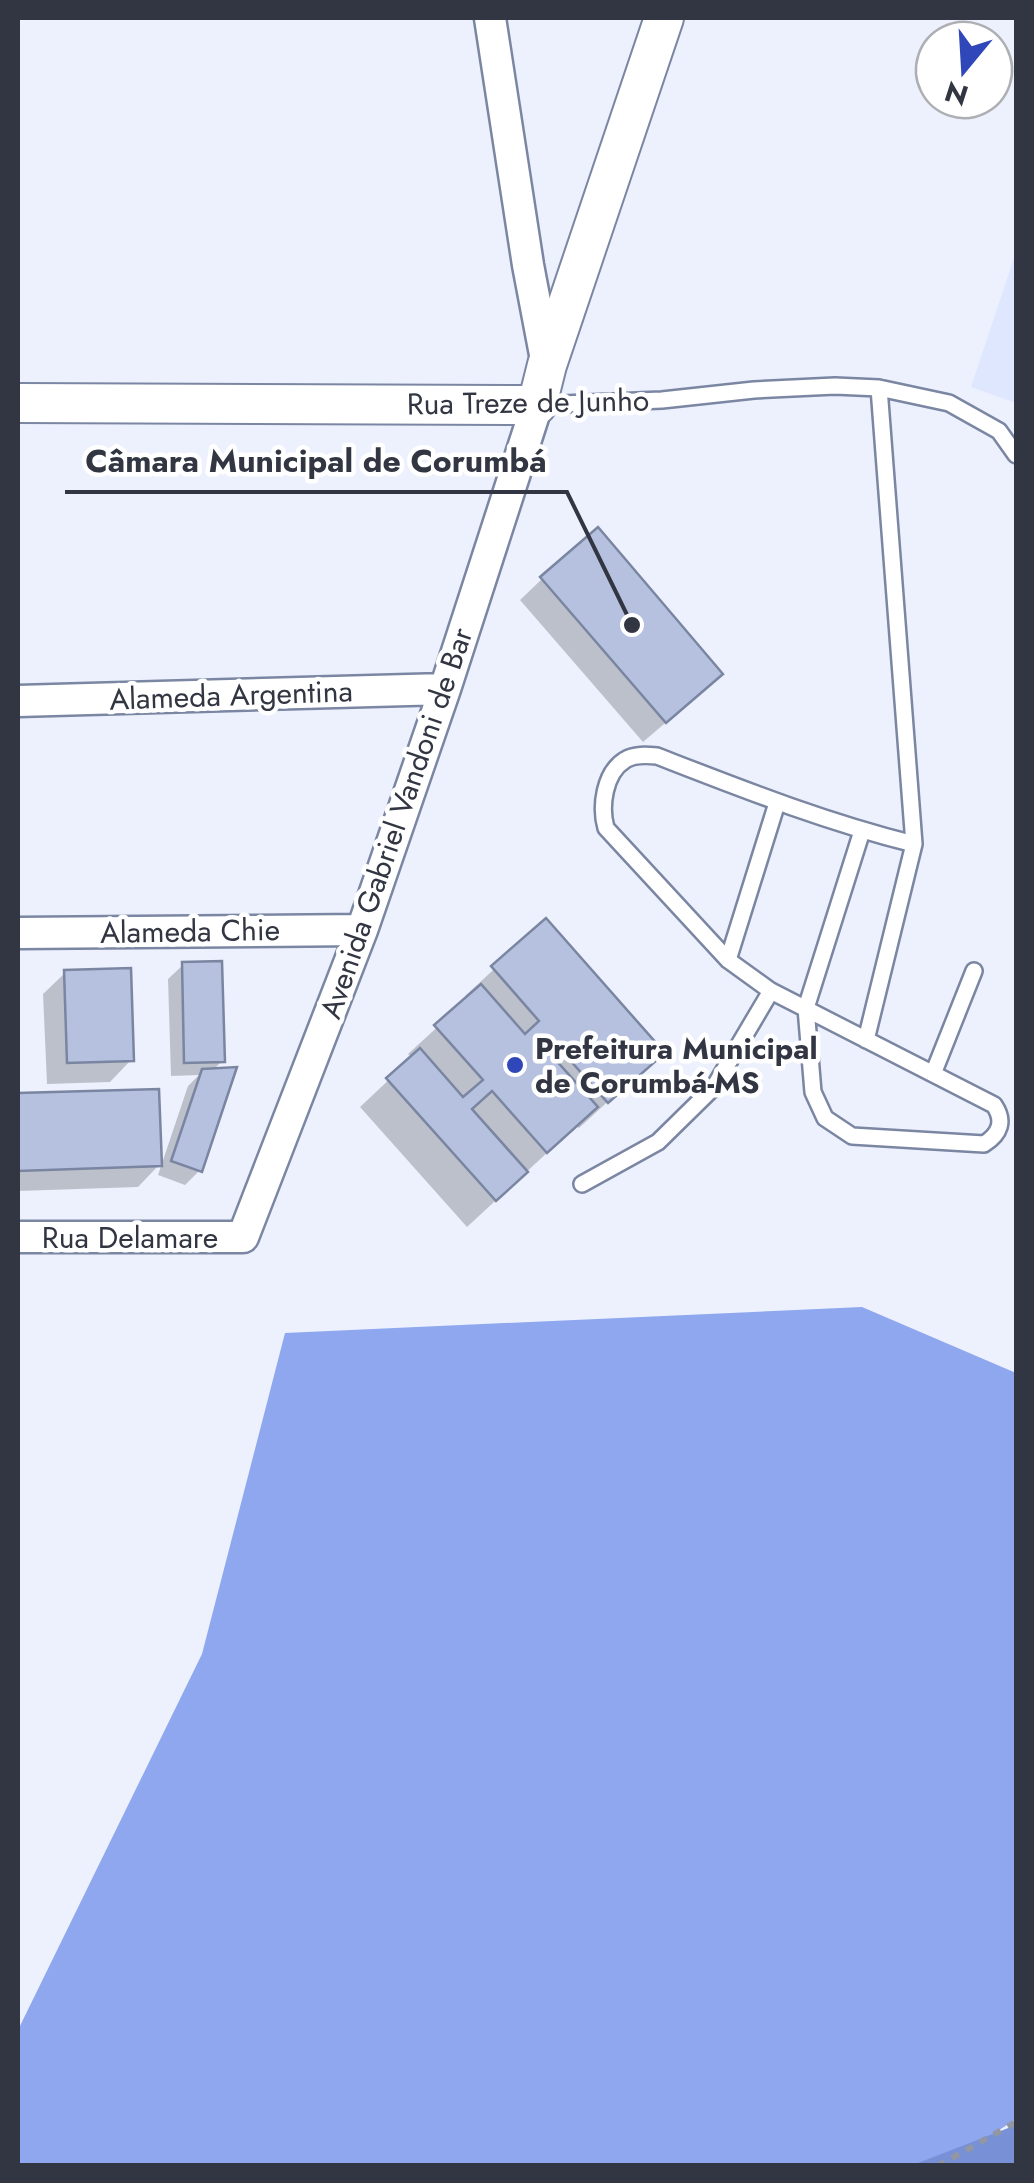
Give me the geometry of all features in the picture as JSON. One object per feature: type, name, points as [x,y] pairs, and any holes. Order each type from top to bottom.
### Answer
[{"type":"street","points":[[490,18],[547,365]]},
{"type":"street","points":[[537,404],[664,18]]},
{"type":"street","name":"Rua Treze de Junho","points":[[18,403],[537,404]]},
{"type":"street","name":"Avenida Gabriel Vandoni de Bar","points":[[243,1237],[362,930],[537,404]]},
{"type":"street","name":"Alameda Argentina","points":[[18,701],[445,689]]},
{"type":"street","name":"Alameda Chie","points":[[18,933],[362,930]]},
{"type":"street","name":"Rua Delamare","points":[[18,1237],[243,1237]]},
{"type":"lane","name":"Rua Treze de Junho","points":[[537,404],[662,400],[835,386],[879,388],[948,403],[999,431],[1016,455]]},
{"type":"lane","points":[[866,1040],[914,844],[879,388]]},
{"type":"lane","points":[[862,831],[806,1008],[813,1092],[825,1118],[852,1136],[984,1144],[995,1138],[1000,1127],[1000,1114],[994,1105],[806,1008],[771,992],[728,960],[606,828],[602,814],[605,793],[624,760],[657,756],[778,803],[914,844]]},
{"type":"lane","points":[[728,960],[778,803]]},
{"type":"lane","points":[[933,1074],[974,971]]},
{"type":"lane","points":[[582,1184],[658,1142],[714,1088],[771,992]]},
{"type":"path","points":[[938,2166],[1016,2122]]},
{"type":"shaded area","points":[[1016,252],[1016,403],[971,387]]},
{"type":"shaded area","points":[[862,1307],[1016,1373],[1016,2119],[946,2165],[18,2165],[18,2030],[202,1654],[285,1333]]},
{"type":"shaded area","points":[[1016,2125],[1016,2165],[913,2165]]},
{"type":"building","points":[[598,527],[723,674],[666,723],[540,577]]},
{"type":"building","name":"Prefeitura Municipal de Corumbá-MS","points":[[546,918],[665,1053],[608,1103],[553,1041],[545,1048],[598,1107],[547,1153],[492,1091],[472,1109],[528,1172],[496,1201],[386,1078],[420,1048],[463,1097],[483,1080],[434,1025],[481,984],[525,1034],[539,1021],[491,966]]},
{"type":"building","points":[[222,961],[225,1062],[184,1063],[182,962]]},
{"type":"building","points":[[131,968],[134,1061],[67,1063],[64,970]]},
{"type":"building","points":[[237,1067],[202,1172],[171,1161],[202,1069]]},
{"type":"building","points":[[159,1089],[162,1166],[18,1171],[18,1093]]},
{"type":"place","name":"Câmara Municipal de Corumbá","points":[[632,625]]},
{"type":"place","name":"Prefeitura Municipal de Corumbá-MS","points":[[515,1065]]}]
